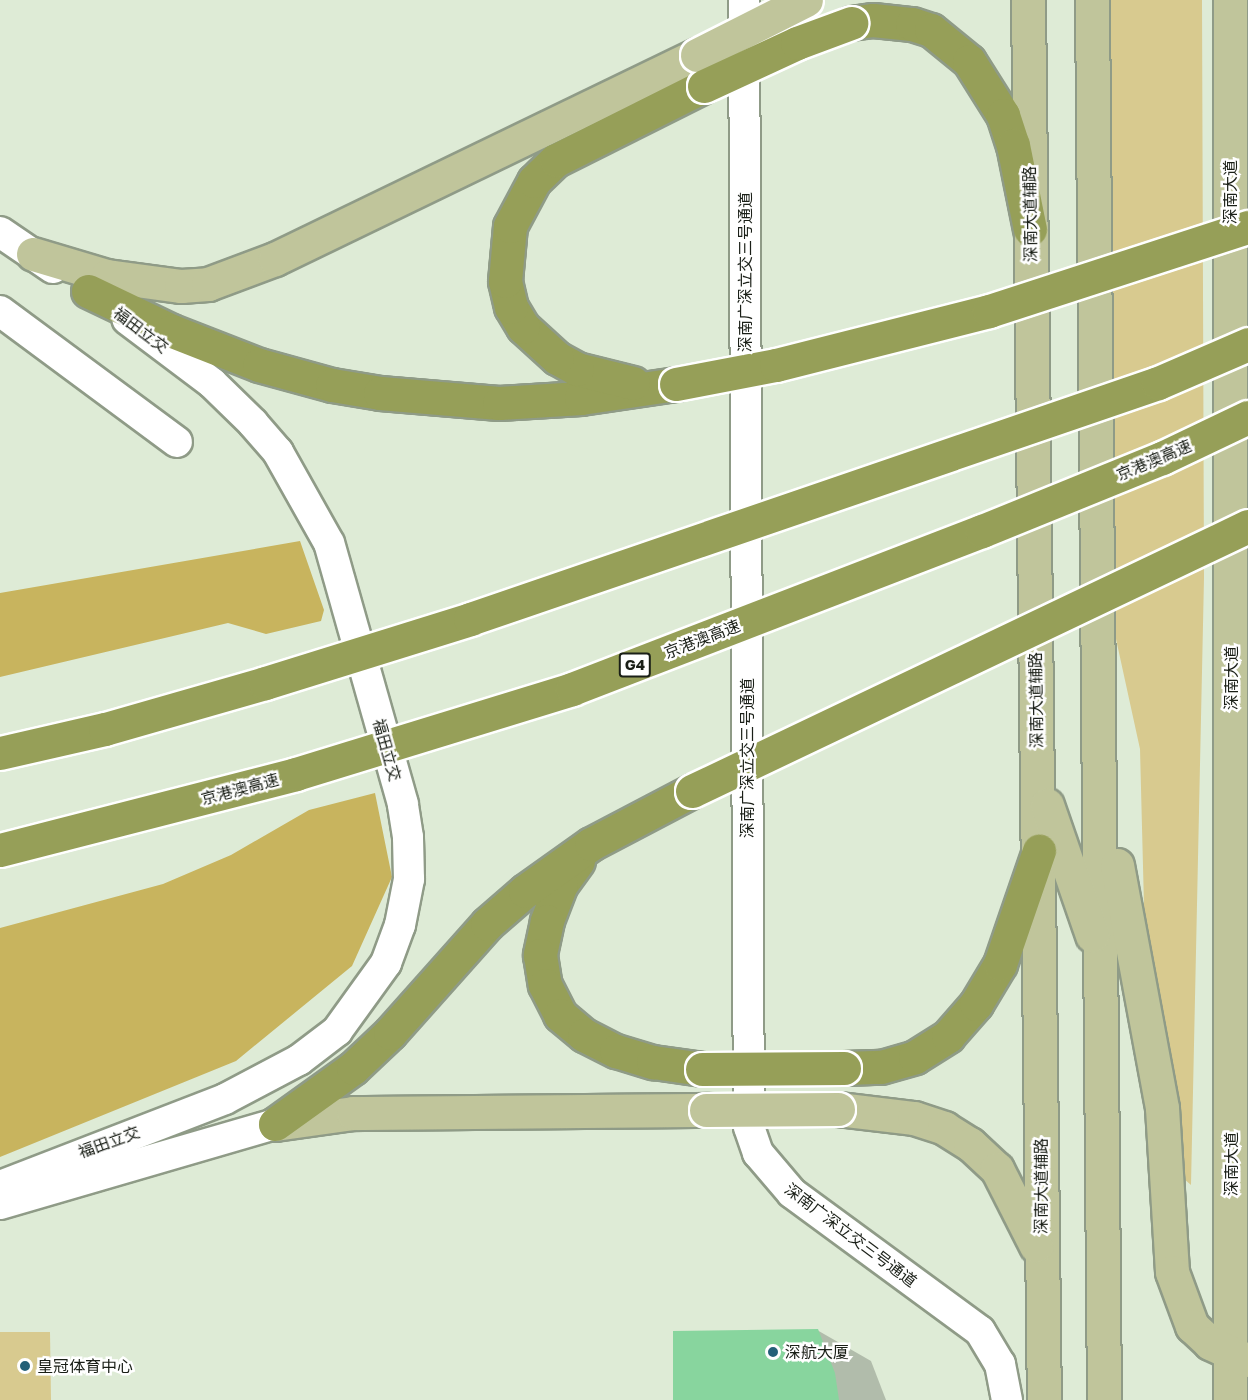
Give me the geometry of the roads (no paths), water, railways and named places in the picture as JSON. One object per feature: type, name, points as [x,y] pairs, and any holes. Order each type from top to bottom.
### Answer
[{"type":"highway","points":[[676,384],[605,379],[556,358],[523,327],[511,307],[505,281],[505,253],[510,226],[520,202],[534,181],[556,160],[705,86],[851,23],[873,20],[912,24],[931,30],[969,61],[1003,115],[1030,229]]},
{"type":"highway","points":[[88,291],[171,331],[259,365],[370,392],[499,403],[581,398],[676,384],[776,365],[989,311],[1248,227]]},
{"type":"highway","points":[[0,753],[105,729],[242,690],[470,619],[1158,384],[1248,344]]},
{"type":"highway","name":"京港澳高速","points":[[0,850],[296,774],[572,689],[982,531],[1162,458],[1248,417]]},
{"type":"highway","points":[[275,1124],[353,1068],[390,1033],[487,924],[591,844],[692,791],[1248,526]]},
{"type":"highway","points":[[591,844],[561,884],[547,921],[540,955],[545,985],[560,1015],[585,1035],[616,1051],[653,1062],[702,1069],[882,1067],[915,1057],[948,1036],[976,1004],[1000,964],[1039,851]]},
{"type":"main road","points":[[33,255],[107,276],[181,286],[208,284],[274,259],[806,0]]},
{"type":"main road","name":"深南大道辅路","points":[[1028,0],[1044,1400]]},
{"type":"main road","points":[[1092,0],[1103,985],[1104,1400]]},
{"type":"main road","name":"深南大道","points":[[1230,0],[1239,1320],[1239,1358],[1230,1400]]},
{"type":"main road","points":[[1037,775],[1074,876],[1103,985]]},
{"type":"main road","points":[[1101,781],[1162,1108],[1172,1272],[1192,1326],[1210,1343],[1239,1358]]},
{"type":"main road","points":[[275,1124],[353,1113],[838,1109],[914,1118],[944,1128],[970,1143],[997,1169],[1042,1258]]},
{"type":"street","name":"深南广深立交三号通道","points":[[744,0],[750,1132],[767,1167],[792,1193],[980,1331],[1000,1364],[1007,1400]]},
{"type":"street","name":"福田立交","points":[[0,232],[88,291],[212,382],[278,452],[305,495],[329,543],[402,804],[408,837],[409,879],[400,925],[386,963],[337,1031],[299,1060],[225,1098],[0,1186]]},
{"type":"street","points":[[0,311],[177,442]]},
{"type":"street","name":"福田立交","points":[[0,1204],[275,1124]]},
{"type":"place","name":"深航大厦","points":[[773,1352]]},
{"type":"place","name":"皇冠体育中心","points":[[25,1366]]}]
